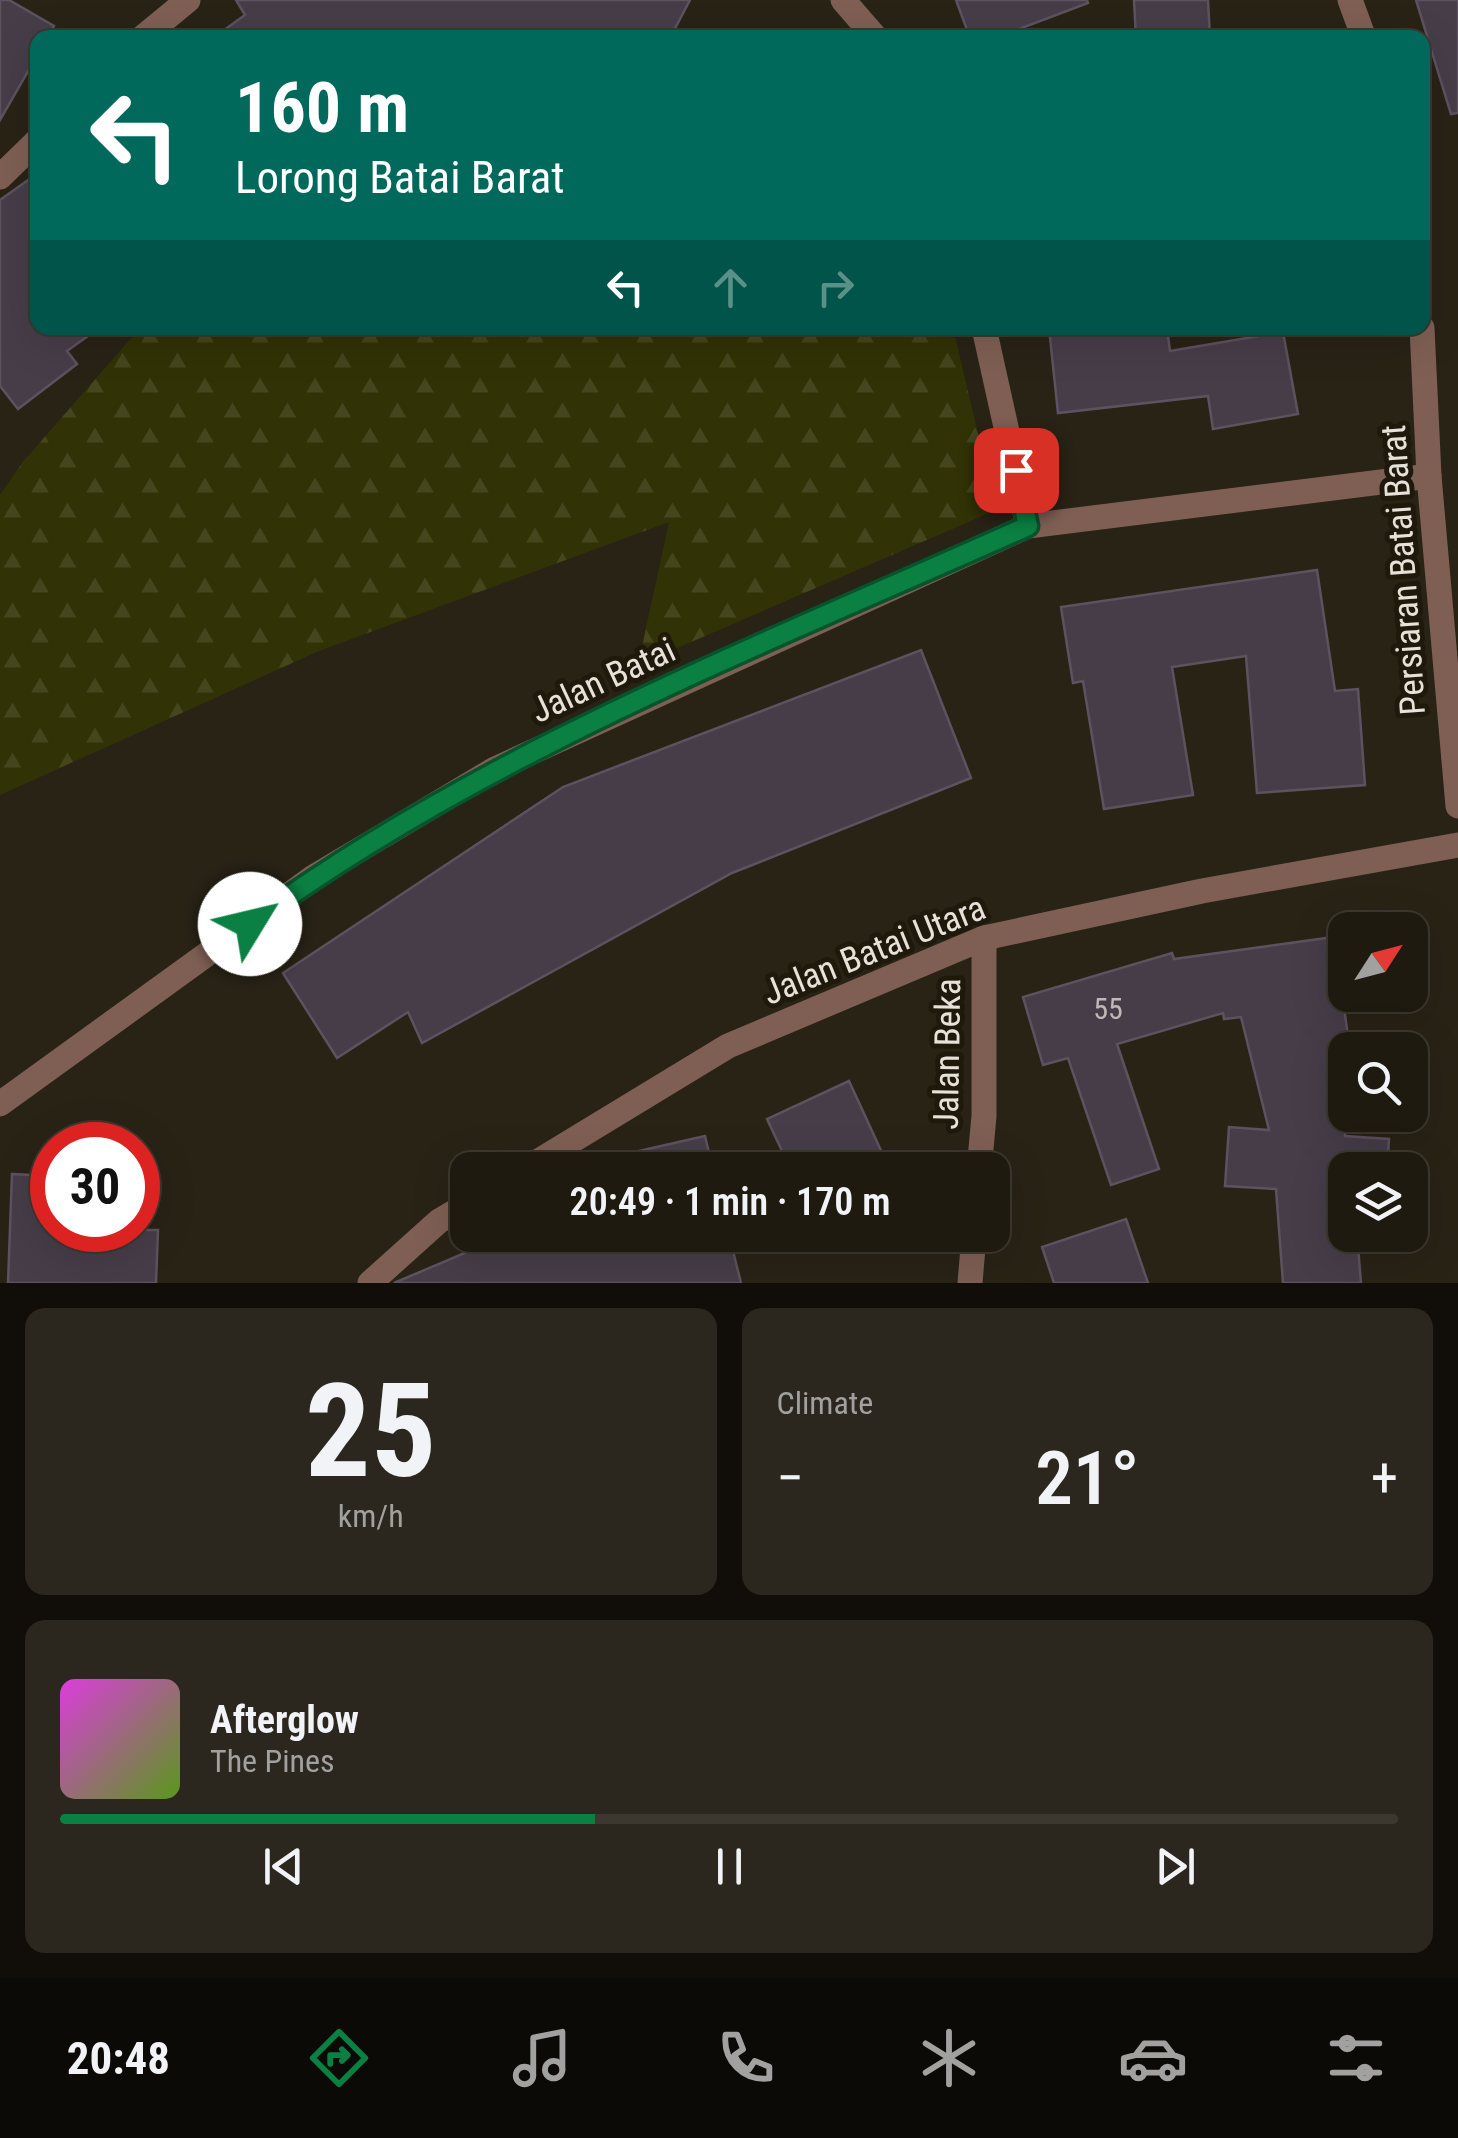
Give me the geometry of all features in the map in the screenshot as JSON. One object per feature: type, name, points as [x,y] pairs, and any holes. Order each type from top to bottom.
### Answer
[{"type":"street","points":[[152,30],[188,0]]},
{"type":"street","points":[[843,0],[869,30]]},
{"type":"street","points":[[1350,0],[1361,30]]},
{"type":"street","points":[[0,177],[30,148]]},
{"type":"street","points":[[986,335],[1028,526]]},
{"type":"street","name":"Persiaran Batai Barat","points":[[1422,335],[1430,476],[1458,806]]},
{"type":"street","name":"Jalan Batai","points":[[0,1104],[312,878],[495,770],[1028,526],[1430,476]]},
{"type":"street","name":"Jalan Batai Utara","points":[[554,1152],[728,1046],[984,938],[1202,891],[1458,846]]},
{"type":"street","name":"Jalan Beka","points":[[981,1152],[984,938]]},
{"type":"street","points":[[370,1283],[450,1215]]},
{"type":"street","points":[[970,1283],[973,1252]]},
{"type":"green space","points":[[134,335],[955,335],[996,510],[638,665],[669,522],[319,651],[0,795],[0,495],[22,463]]},
{"type":"building","points":[[0,0],[9,0],[54,26],[52,30],[30,30],[30,68],[0,120]]},
{"type":"building","points":[[236,0],[690,0],[674,30],[224,30],[245,15]]},
{"type":"building","points":[[956,0],[1088,3],[1016,30],[967,30]]},
{"type":"building","points":[[1134,0],[1208,0],[1210,30],[1136,30]]},
{"type":"building","points":[[1416,0],[1458,0],[1458,113],[1451,114],[1430,46],[1430,30],[1425,30]]},
{"type":"building","points":[[30,179],[30,335],[89,335],[67,351],[77,364],[18,409],[0,386],[0,200]]},
{"type":"building","points":[[1050,335],[1168,335],[1170,351],[1284,335],[1298,414],[1213,429],[1208,396],[1058,413]]},
{"type":"building","points":[[1317,570],[1335,691],[1358,689],[1365,785],[1257,793],[1246,656],[1172,667],[1193,795],[1104,809],[1083,681],[1073,683],[1061,607]]},
{"type":"building","points":[[921,650],[971,778],[732,873],[422,1043],[408,1012],[337,1058],[283,973],[563,787]]},
{"type":"building","points":[[1328,938],[1328,1012],[1345,1012],[1347,1032],[1328,1032],[1328,1132],[1389,1139],[1388,1152],[1328,1152],[1328,1252],[1358,1252],[1361,1283],[1283,1283],[1276,1189],[1225,1186],[1229,1127],[1269,1130],[1241,1017],[1224,1019],[1223,1013],[1117,1044],[1159,1169],[1111,1185],[1068,1058],[1043,1065],[1023,997],[1172,953],[1174,959]]},
{"type":"building","points":[[849,1081],[882,1152],[783,1152],[767,1119]]},
{"type":"building","points":[[705,1136],[709,1152],[634,1152]]},
{"type":"building","points":[[12,1174],[30,1175],[30,1252],[157,1252],[156,1283],[8,1283]]},
{"type":"building","points":[[1126,1219],[1148,1283],[1054,1283],[1042,1247]]},
{"type":"building","points":[[467,1252],[733,1252],[741,1283],[394,1283]]},
{"type":"route","points":[[250,924],[312,878],[495,770],[678,682],[1028,526],[1016,470]]}]
